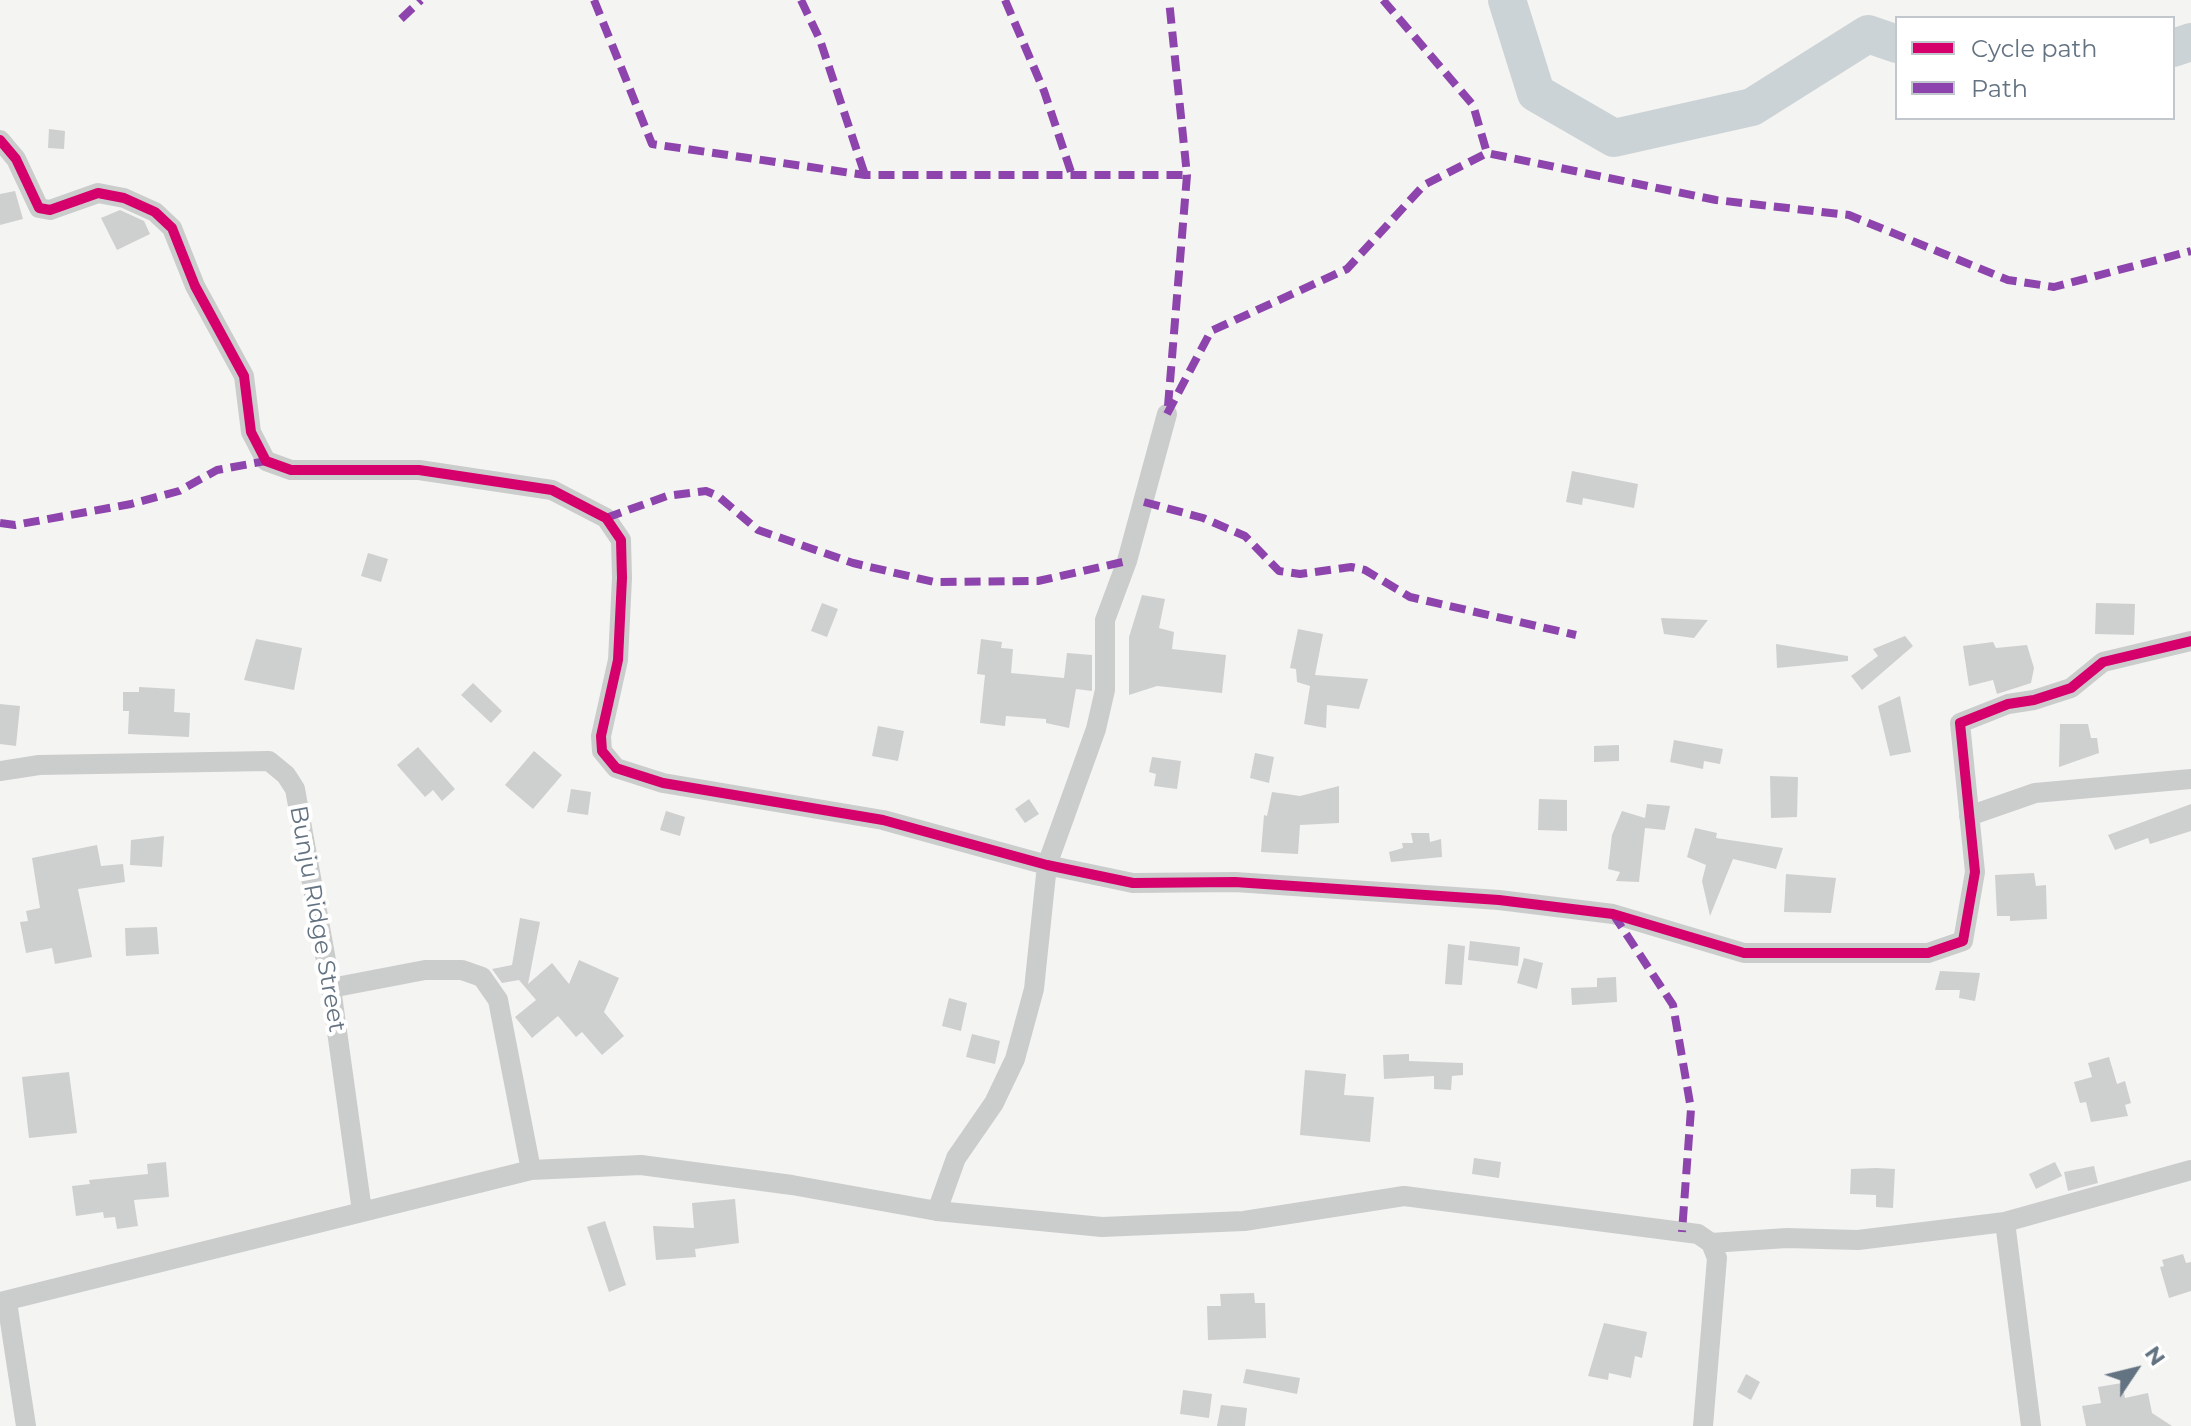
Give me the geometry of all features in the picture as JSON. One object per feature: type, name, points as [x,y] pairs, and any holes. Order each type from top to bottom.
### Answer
[{"type":"street","points":[[0,140],[16,159],[39,208],[50,210],[98,193],[124,198],[155,212],[172,228],[195,286],[244,376],[251,432],[266,461],[291,470],[419,470],[552,490],[606,518],[621,540],[622,578],[618,660],[601,736],[602,751],[616,768],[663,783],[883,820],[1047,865],[1133,883],[1235,882],[1499,900],[1613,914],[1744,953],[1928,953],[1963,941],[1975,872],[1960,723],[2008,704],[2034,700],[2071,688],[2103,662],[2191,641]]},
{"type":"street","points":[[937,1211],[956,1158],[994,1103],[1015,1059],[1034,989],[1047,865],[1096,729],[1105,690],[1105,620],[1127,561],[1167,414]]},
{"type":"street","name":"Bunju Ridge Street","points":[[0,771],[39,765],[269,761],[286,775],[295,789],[331,988],[362,1211]]},
{"type":"street","points":[[1969,816],[2035,793],[2191,779]]},
{"type":"street","points":[[331,988],[425,970],[462,970],[482,977],[498,1000],[531,1170]]},
{"type":"street","points":[[26,1426],[3,1302],[531,1170],[641,1165],[792,1185],[937,1211],[1102,1227],[1244,1221],[1404,1196],[1698,1234],[1711,1243],[1717,1258],[1703,1426]]},
{"type":"street","points":[[1711,1243],[1787,1238],[1858,1240],[2005,1222],[2191,1170]]},
{"type":"street","points":[[2005,1222],[2031,1426]]},
{"type":"building","points":[[49,129],[65,131],[64,149],[48,148]]},
{"type":"building","points":[[15,191],[23,219],[0,225],[0,194]]},
{"type":"building","points":[[120,210],[144,221],[150,234],[117,250],[101,218]]},
{"type":"building","points":[[1572,471],[1638,484],[1634,508],[1583,498],[1582,505],[1566,502]]},
{"type":"building","points":[[368,553],[388,559],[381,582],[361,576]]},
{"type":"building","points":[[1142,595],[1165,599],[1159,628],[1174,632],[1172,649],[1226,655],[1222,693],[1157,686],[1129,695],[1129,637]]},
{"type":"building","points":[[822,603],[838,609],[827,637],[811,631]]},
{"type":"building","points":[[2096,603],[2135,604],[2134,635],[2095,634]]},
{"type":"building","points":[[1661,618],[1708,620],[1694,638],[1664,634]]},
{"type":"building","points":[[1298,629],[1323,634],[1315,675],[1368,679],[1359,709],[1327,705],[1326,728],[1304,724],[1310,686],[1297,682],[1296,669],[1290,668]]},
{"type":"building","points":[[1905,636],[1913,646],[1862,690],[1851,676],[1878,656],[1873,649]]},
{"type":"building","points":[[256,639],[302,648],[294,690],[244,680]]},
{"type":"building","points":[[981,639],[1002,642],[1001,648],[1013,649],[1011,673],[1064,678],[1067,653],[1092,655],[1092,691],[1076,689],[1069,728],[1046,723],[1046,719],[1006,716],[1005,726],[980,723],[985,675],[977,674]]},
{"type":"building","points":[[1993,642],[1996,648],[2027,645],[2034,668],[2031,683],[1997,694],[1993,680],[1969,686],[1963,646]]},
{"type":"building","points":[[1776,644],[1848,656],[1848,661],[1777,668]]},
{"type":"building","points":[[473,683],[502,711],[491,723],[461,695]]},
{"type":"building","points":[[139,687],[175,689],[174,712],[190,713],[189,737],[128,734],[129,711],[123,711],[123,692],[139,692]]},
{"type":"building","points":[[1900,696],[1911,752],[1890,756],[1878,706]]},
{"type":"building","points":[[0,704],[20,706],[16,746],[0,744]]},
{"type":"building","points":[[2060,724],[2088,724],[2091,738],[2097,738],[2099,753],[2059,767]]},
{"type":"building","points":[[878,726],[904,731],[898,761],[872,756]]},
{"type":"building","points":[[1674,740],[1723,749],[1720,764],[1704,761],[1703,769],[1670,762]]},
{"type":"building","points":[[1619,745],[1619,761],[1594,762],[1594,746]]},
{"type":"building","points":[[418,747],[455,789],[442,801],[433,790],[425,797],[397,765]]},
{"type":"building","points":[[534,751],[562,775],[533,809],[505,785]]},
{"type":"building","points":[[1255,753],[1274,757],[1269,783],[1250,778]]},
{"type":"building","points":[[1152,757],[1181,761],[1177,789],[1154,786],[1156,774],[1149,772]]},
{"type":"building","points":[[1770,776],[1798,777],[1797,817],[1771,818]]},
{"type":"building","points":[[1339,786],[1339,823],[1300,825],[1298,854],[1261,852],[1264,815],[1267,816],[1272,792],[1300,796]]},
{"type":"building","points":[[571,789],[591,792],[588,815],[567,812]]},
{"type":"building","points":[[1029,799],[1039,814],[1025,823],[1015,809]]},
{"type":"building","points":[[1539,799],[1567,800],[1567,831],[1538,830]]},
{"type":"building","points":[[1647,804],[1670,806],[1665,830],[1645,828],[1639,882],[1616,881],[1620,872],[1608,869],[1612,835],[1622,811],[1645,818]]},
{"type":"building","points":[[2191,804],[2191,831],[2150,844],[2148,838],[2115,850],[2108,835]]},
{"type":"building","points":[[666,811],[685,817],[680,836],[660,830]]},
{"type":"building","points":[[1695,828],[1717,833],[1716,838],[1783,848],[1776,869],[1733,859],[1710,916],[1702,881],[1706,865],[1687,857]]},
{"type":"building","points":[[1411,833],[1429,833],[1430,842],[1441,839],[1442,857],[1391,862],[1389,852],[1403,848],[1402,843],[1413,843]]},
{"type":"building","points":[[164,836],[162,867],[130,865],[131,840]]},
{"type":"building","points":[[97,845],[101,866],[123,864],[125,882],[78,889],[92,957],[55,964],[52,948],[26,953],[20,922],[28,921],[26,911],[40,908],[32,858]]},
{"type":"building","points":[[2034,873],[2036,886],[2046,885],[2047,919],[2010,921],[2010,916],[1997,916],[1995,875]]},
{"type":"building","points":[[1786,874],[1836,878],[1831,913],[1784,912]]},
{"type":"building","points":[[520,918],[540,922],[528,984],[552,963],[569,984],[579,960],[619,978],[604,1012],[624,1036],[602,1055],[582,1032],[576,1037],[558,1016],[532,1038],[515,1017],[536,1000],[519,980],[502,983],[492,969],[512,965]]},
{"type":"building","points":[[157,927],[159,954],[126,956],[125,928]]},
{"type":"building","points":[[1470,941],[1520,947],[1518,966],[1468,960]]},
{"type":"building","points":[[1448,944],[1465,946],[1462,985],[1445,984]]},
{"type":"building","points":[[1524,958],[1543,963],[1537,989],[1517,983]]},
{"type":"building","points":[[1940,971],[1980,973],[1975,1001],[1959,998],[1960,990],[1935,990]]},
{"type":"building","points":[[1616,977],[1617,1002],[1572,1005],[1571,988],[1597,987],[1597,978]]},
{"type":"building","points":[[949,998],[967,1003],[961,1031],[942,1026]]},
{"type":"building","points":[[972,1034],[1000,1041],[995,1064],[966,1057]]},
{"type":"building","points":[[1409,1054],[1409,1061],[1463,1063],[1463,1075],[1452,1076],[1451,1090],[1434,1089],[1434,1076],[1384,1079],[1383,1055]]},
{"type":"building","points":[[2109,1057],[2117,1084],[2125,1081],[2131,1103],[2125,1105],[2128,1116],[2091,1122],[2086,1102],[2080,1103],[2074,1082],[2092,1077],[2088,1063]]},
{"type":"building","points":[[1305,1070],[1346,1074],[1344,1095],[1374,1097],[1370,1142],[1300,1135]]},
{"type":"building","points":[[69,1072],[77,1133],[29,1138],[22,1077]]},
{"type":"building","points":[[1474,1158],[1501,1162],[1499,1178],[1472,1174]]},
{"type":"building","points":[[166,1162],[169,1197],[134,1200],[138,1226],[117,1229],[115,1217],[104,1218],[103,1212],[76,1216],[72,1186],[90,1184],[89,1180],[148,1174],[147,1164]]},
{"type":"building","points":[[2055,1162],[2062,1176],[2036,1189],[2029,1174]]},
{"type":"building","points":[[2094,1166],[2098,1183],[2068,1191],[2064,1172]]},
{"type":"building","points":[[1851,1169],[1895,1169],[1893,1208],[1876,1207],[1876,1195],[1850,1194]]},
{"type":"building","points":[[735,1199],[739,1243],[695,1249],[696,1257],[656,1260],[653,1226],[694,1228],[692,1203]]},
{"type":"building","points":[[605,1221],[626,1285],[609,1292],[587,1227]]},
{"type":"building","points":[[2183,1254],[2186,1263],[2191,1262],[2191,1291],[2169,1298],[2160,1267],[2164,1266],[2162,1260]]},
{"type":"building","points":[[1254,1293],[1255,1303],[1265,1303],[1266,1338],[1208,1340],[1207,1306],[1221,1306],[1220,1294]]},
{"type":"building","points":[[1604,1323],[1647,1332],[1642,1358],[1635,1356],[1631,1378],[1609,1373],[1608,1380],[1588,1376]]},
{"type":"building","points":[[1246,1369],[1300,1378],[1297,1394],[1243,1383]]},
{"type":"building","points":[[1746,1374],[1760,1382],[1751,1400],[1737,1392]]},
{"type":"building","points":[[2122,1383],[2125,1398],[2148,1393],[2152,1413],[2172,1426],[2086,1426],[2082,1406],[2101,1403],[2098,1387]]},
{"type":"building","points":[[1183,1390],[1212,1394],[1209,1418],[1180,1414]]},
{"type":"building","points":[[1221,1405],[1247,1408],[1245,1426],[1217,1426]]},
{"type":"waterway","points":[[1507,0],[1536,93],[1614,138],[1752,107],[1868,34],[1895,43]]},
{"type":"waterway","points":[[2175,47],[2191,42]]},
{"type":"marked path","points":[[401,19],[421,0]]},
{"type":"marked path","points":[[594,0],[652,144],[865,175],[1187,175]]},
{"type":"marked path","points":[[801,0],[820,40],[865,175]]},
{"type":"marked path","points":[[1005,0],[1044,91],[1072,175]]},
{"type":"marked path","points":[[1168,406],[1187,175],[1169,0]]},
{"type":"marked path","points":[[1383,0],[1473,105],[1487,153]]},
{"type":"marked path","points":[[1167,414],[1211,331],[1347,269],[1424,185],[1487,153],[1716,200],[1849,215],[2008,280],[2054,287],[2191,251]]},
{"type":"marked path","points":[[0,523],[15,525],[131,504],[179,491],[217,470],[266,461]]},
{"type":"marked path","points":[[606,518],[667,496],[706,491],[718,496],[758,530],[853,563],[934,582],[1038,581],[1127,561]]},
{"type":"marked path","points":[[1144,502],[1203,518],[1245,536],[1279,571],[1300,574],[1351,567],[1365,570],[1410,597],[1576,635]]},
{"type":"marked path","points":[[1613,914],[1673,1005],[1691,1109],[1682,1232]]},
{"type":"cycle path","points":[[0,140],[16,159],[39,208],[50,210],[98,193],[124,198],[155,212],[172,228],[195,286],[244,376],[251,432],[266,461],[291,470],[419,470],[552,490],[606,518],[621,540],[622,578],[618,660],[601,736],[602,751],[616,768],[663,783],[883,820],[1047,865],[1133,883],[1235,882],[1499,900],[1613,914],[1744,953],[1928,953],[1963,941],[1975,872],[1960,723],[2008,704],[2034,700],[2071,688],[2103,662],[2191,641]]}]
